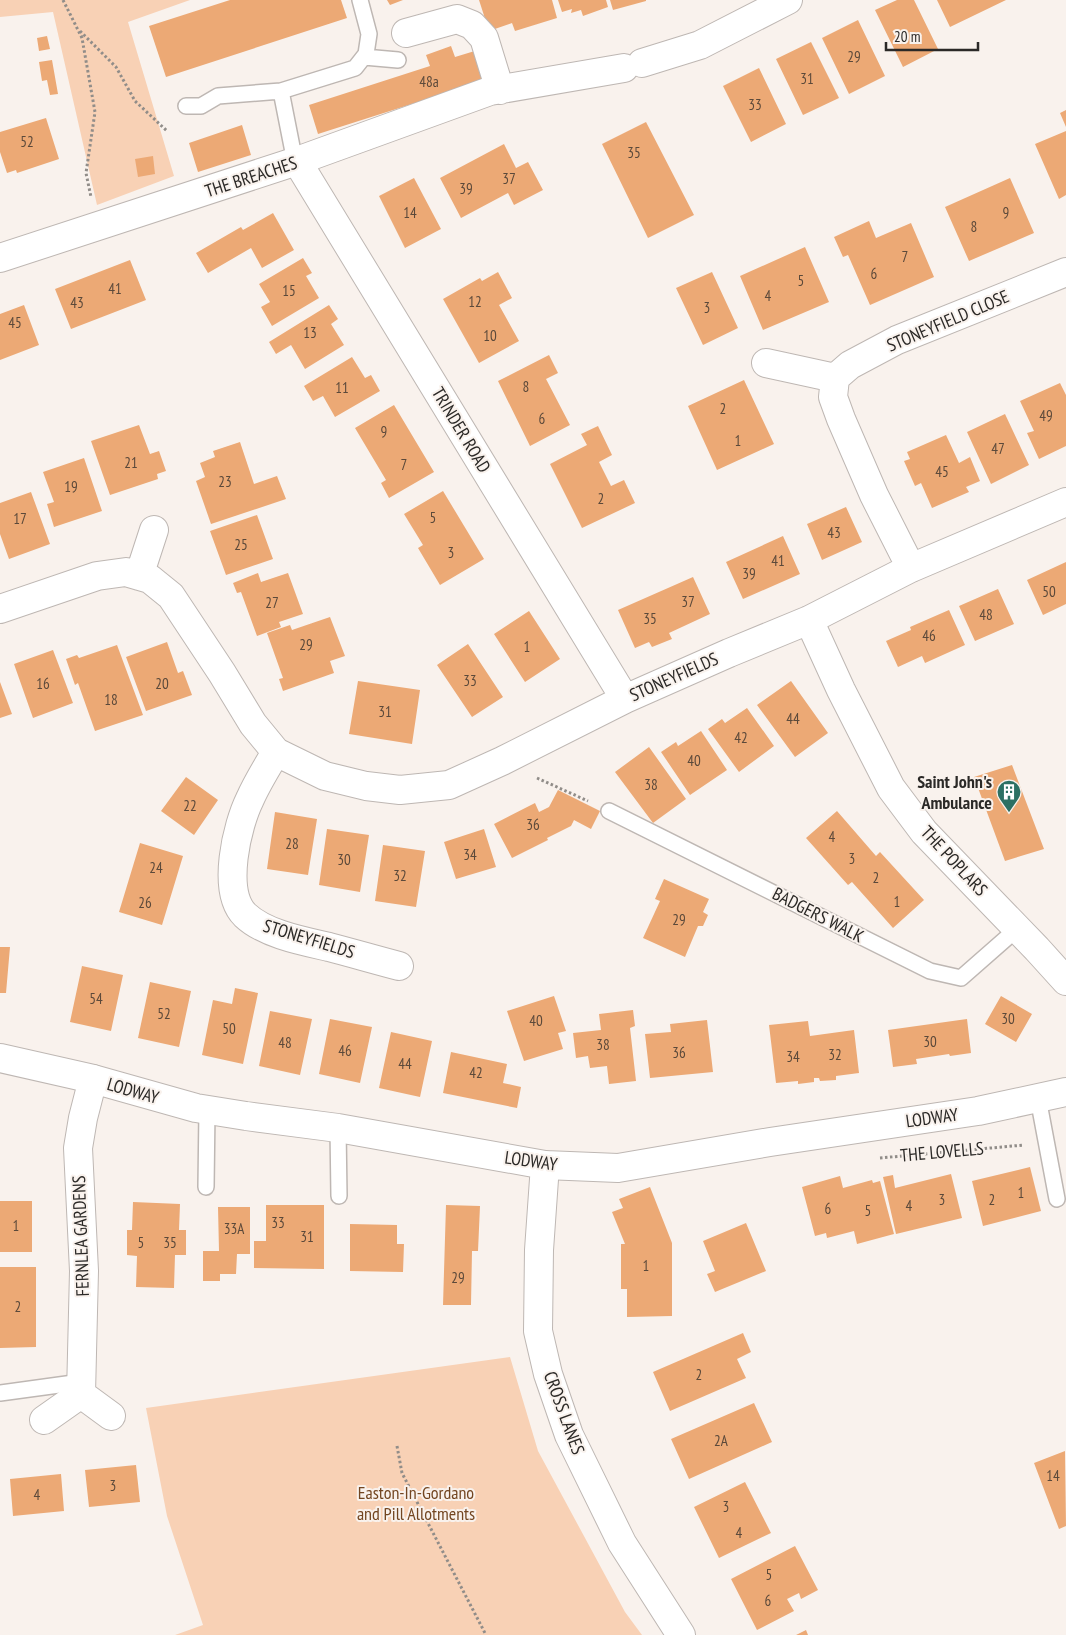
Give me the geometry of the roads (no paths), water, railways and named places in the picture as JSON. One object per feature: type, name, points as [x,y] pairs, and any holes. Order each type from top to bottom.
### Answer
[{"type":"street","name":"THE BREACHES","points":[[0,258],[296,162],[490,91],[633,66],[700,45],[788,0]]},
{"type":"street","points":[[406,33],[457,19],[472,25],[484,38],[500,90]]},
{"type":"street","name":"TRINDER ROAD","points":[[296,162],[624,700]]},
{"type":"street","name":"STONEYFIELD CLOSE","points":[[835,378],[850,365],[897,340],[1066,272]]},
{"type":"street","points":[[766,363],[835,378],[833,397],[841,419],[874,495],[911,568]]},
{"type":"street","name":"STONEYFIELDS","points":[[0,609],[96,576],[126,572],[150,579],[170,596],[222,673],[253,724],[276,752],[325,776],[366,786],[400,790],[449,785],[502,761],[624,700],[809,620],[911,568],[1066,502]]},
{"type":"street","points":[[139,576],[154,530]]},
{"type":"street","name":"THE POPLARS","points":[[809,620],[841,690],[891,788],[924,832],[1018,928],[1066,981]]},
{"type":"street","name":"STONEYFIELDS","points":[[276,752],[249,800],[237,837],[232,869],[234,895],[244,914],[261,927],[292,938],[399,966]]},
{"type":"street","name":"LODWAY","points":[[0,1058],[93,1079],[207,1110],[338,1128],[545,1165],[618,1168],[770,1142],[978,1111],[1066,1092]]},
{"type":"street","name":"FERNLEA GARDENS","points":[[81,1388],[84,1271],[78,1148],[82,1118],[93,1079]]},
{"type":"street","name":"CROSS LANES","points":[[545,1165],[539,1250],[538,1331],[548,1374],[569,1435],[622,1542],[681,1635]]},
{"type":"street","points":[[44,1420],[81,1388],[111,1416]]},
{"type":"lane","points":[[186,106],[200,106],[218,96],[281,90],[355,68],[366,54],[368,34],[360,0]]},
{"type":"lane","points":[[364,57],[398,60]]},
{"type":"lane","points":[[281,90],[296,162]]},
{"type":"lane","name":"BADGERS WALK","points":[[609,811],[930,972],[961,978],[1018,928]]},
{"type":"lane","points":[[1038,1098],[1057,1199]]},
{"type":"lane","points":[[206,1187],[207,1110]]},
{"type":"lane","points":[[338,1128],[339,1196]]},
{"type":"lane","points":[[0,1393],[81,1388]]},
{"type":"place","name":"Saint John's Ambulance","points":[[1009,813]]},
{"type":"park label","name":"Easton-In-Gordano and Pill Allotments","points":[[416,1504]]}]
